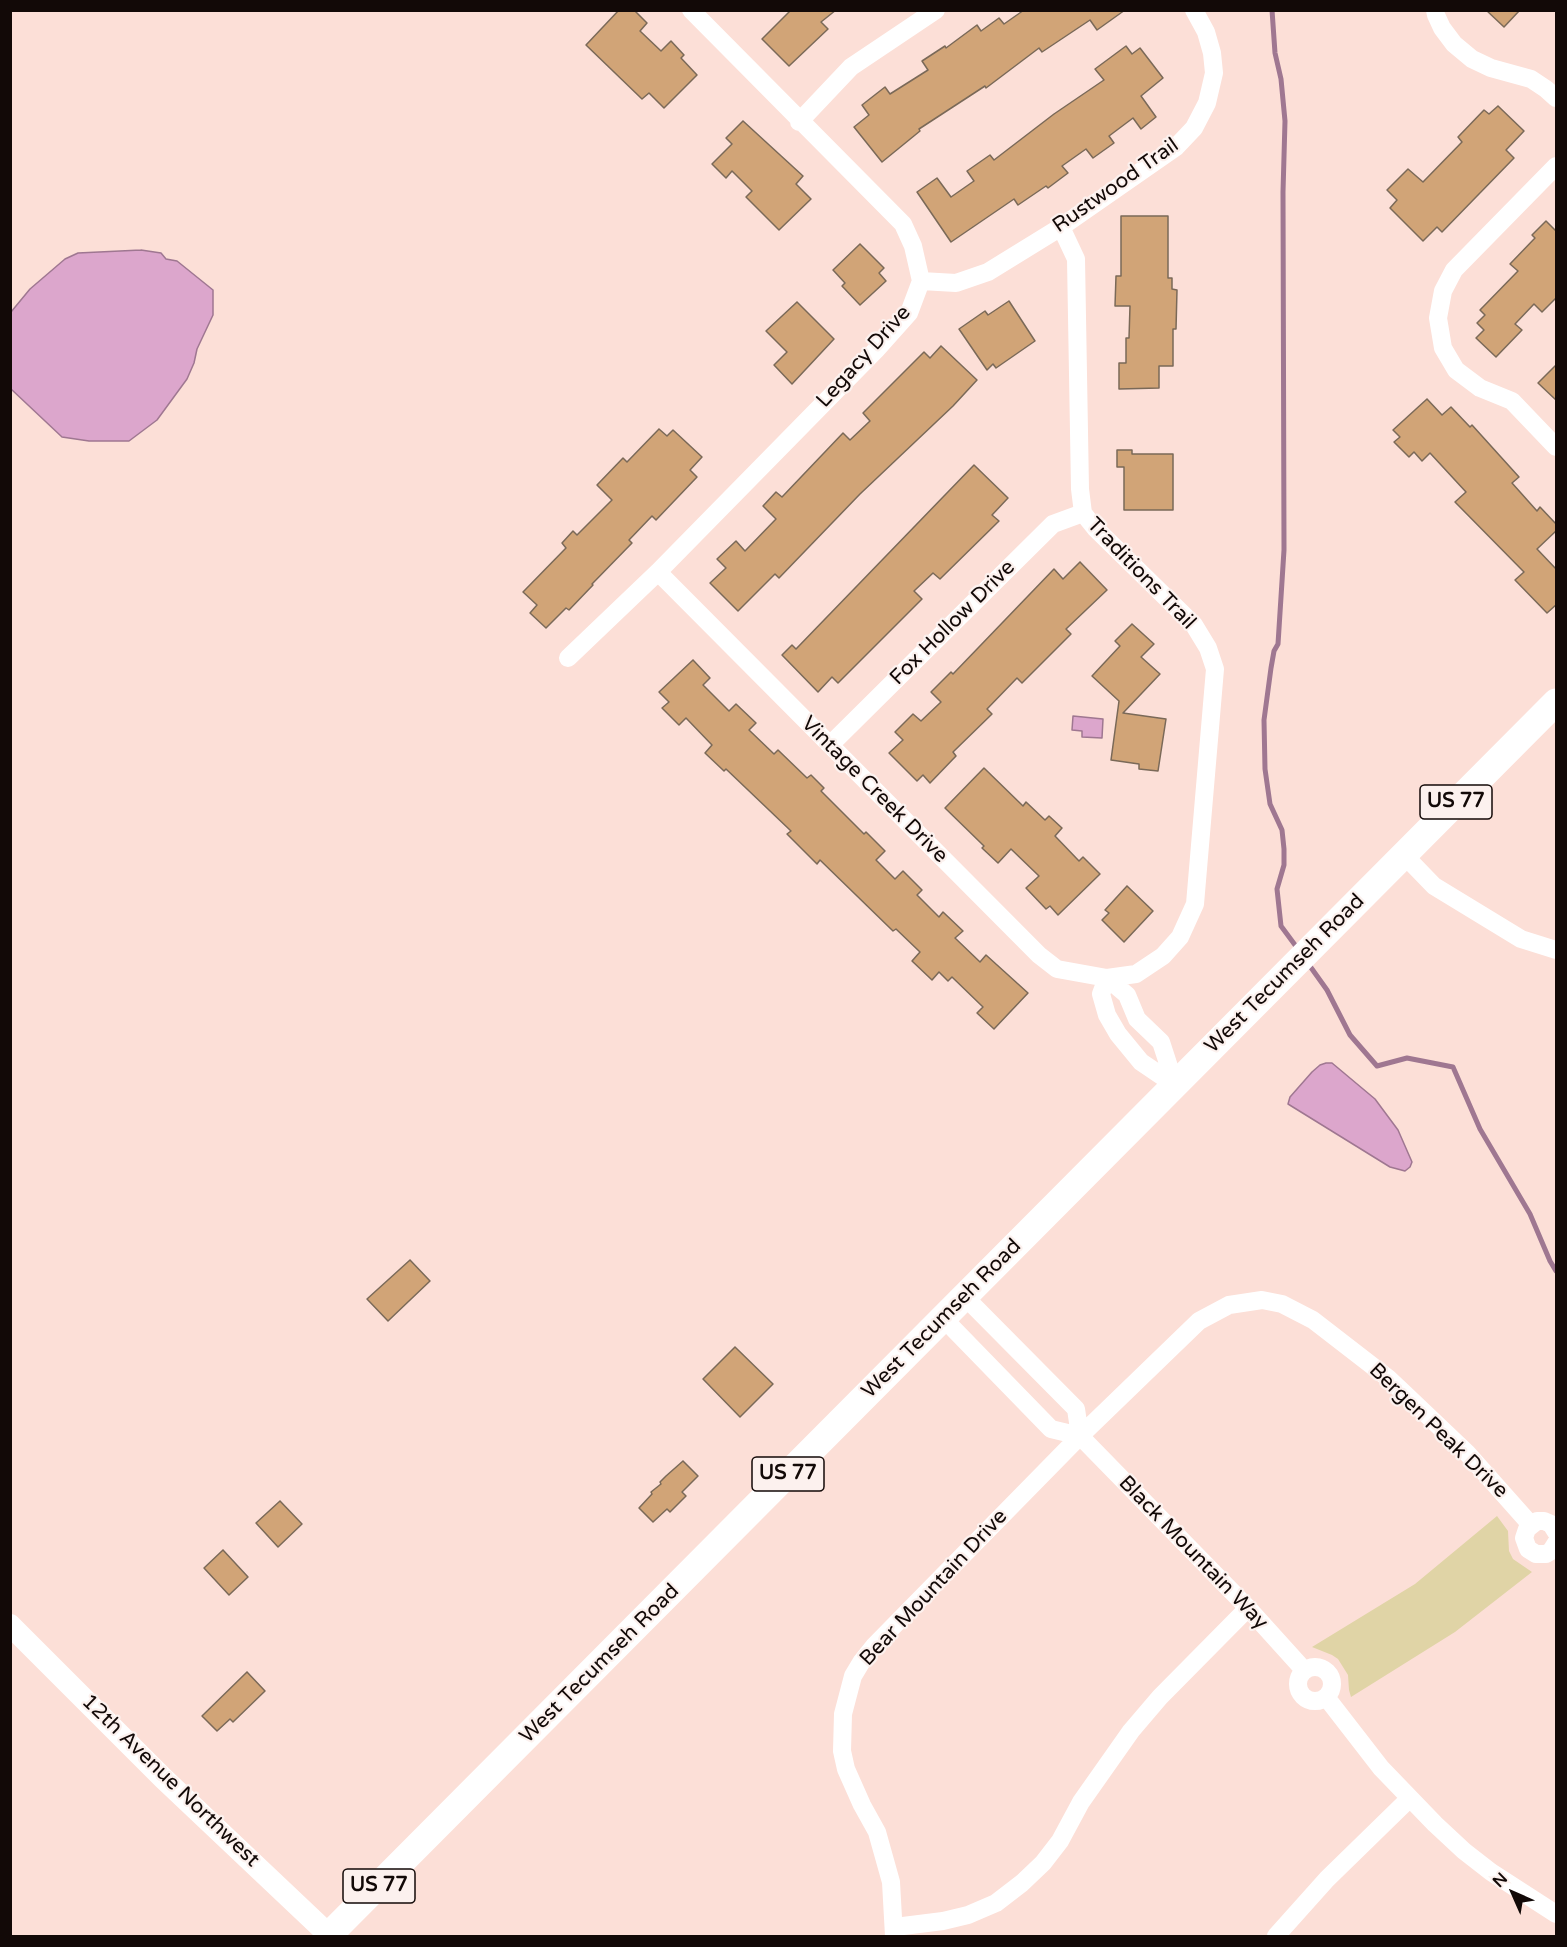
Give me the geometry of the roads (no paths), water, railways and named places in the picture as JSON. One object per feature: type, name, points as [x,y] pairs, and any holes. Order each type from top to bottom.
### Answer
[{"type":"main road","name":"West Tecumseh Road","points":[[329,1936],[1557,702]]},
{"type":"street","name":"Legacy Drive","points":[[568,658],[658,572],[876,350],[909,313],[921,281],[913,246],[903,225],[691,10]]},
{"type":"street","points":[[799,122],[851,66],[936,10]]},
{"type":"street","name":"Rustwood Trail","points":[[921,281],[956,282],[988,272],[1061,227],[1176,147],[1194,128],[1208,103],[1214,73],[1212,53],[1206,32],[1194,10]]},
{"type":"street","points":[[1435,10],[1442,28],[1454,44],[1472,59],[1491,68],[1531,79],[1557,98]]},
{"type":"street","points":[[1557,166],[1454,270],[1443,291],[1438,318],[1443,348],[1456,370],[1480,388],[1512,401],[1557,447]]},
{"type":"street","name":"Traditions Trail","points":[[1061,227],[1076,259],[1080,489],[1083,513],[1095,528],[1194,625],[1208,648],[1215,669],[1195,904],[1180,937],[1163,956],[1136,974],[1107,978]]},
{"type":"street","name":"Fox Hollow Drive","points":[[830,745],[1053,524],[1083,513]]},
{"type":"street","name":"Vintage Creek Drive","points":[[658,572],[1039,956],[1057,969],[1107,978]]},
{"type":"street","points":[[1404,855],[1434,886],[1521,939],[1557,950]]},
{"type":"street","points":[[1107,978],[1127,995],[1137,1019],[1161,1042],[1175,1085],[1141,1062],[1118,1034],[1107,1015],[1101,994],[1107,978]]},
{"type":"street","points":[[943,1318],[1052,1429],[1080,1436],[1076,1409],[964,1297]]},
{"type":"street","name":"Bergen Peak Drive","points":[[1080,1436],[1199,1321],[1229,1305],[1262,1300],[1282,1304],[1313,1320],[1388,1378],[1467,1453],[1531,1525]]},
{"type":"street","name":"Black Mountain Way","points":[[1080,1436],[1248,1608],[1304,1670],[1298,1682],[1302,1695],[1315,1701],[1326,1697],[1381,1768],[1464,1851],[1491,1872],[1557,1914]]},
{"type":"street","name":"Bear Mountain Drive","points":[[894,1932],[891,1882],[877,1832],[846,1769],[842,1751],[843,1714],[853,1676],[874,1646],[1080,1436]]},
{"type":"street","points":[[1555,1551],[1541,1555],[1528,1549],[1524,1538],[1527,1529],[1537,1521],[1551,1524],[1557,1532]]},
{"type":"street","points":[[894,1932],[968,1915],[996,1903],[1023,1883],[1060,1841],[1081,1802],[1131,1731],[1160,1697],[1248,1608]]},
{"type":"street","name":"12th Avenue Northwest","points":[[10,1625],[163,1778],[329,1936]]},
{"type":"street","points":[[1276,1936],[1327,1879],[1410,1798]]},
{"type":"waterway","points":[[1272,10],[1275,53],[1281,79],[1285,121],[1283,192],[1284,550],[1278,644],[1274,651],[1264,720],[1265,769],[1270,804],[1282,830],[1284,849],[1284,865],[1277,889],[1281,926],[1298,949]]},
{"type":"waterway","points":[[1307,962],[1327,990],[1350,1035],[1377,1066],[1407,1058],[1453,1067],[1480,1129],[1530,1214],[1556,1271]]}]
